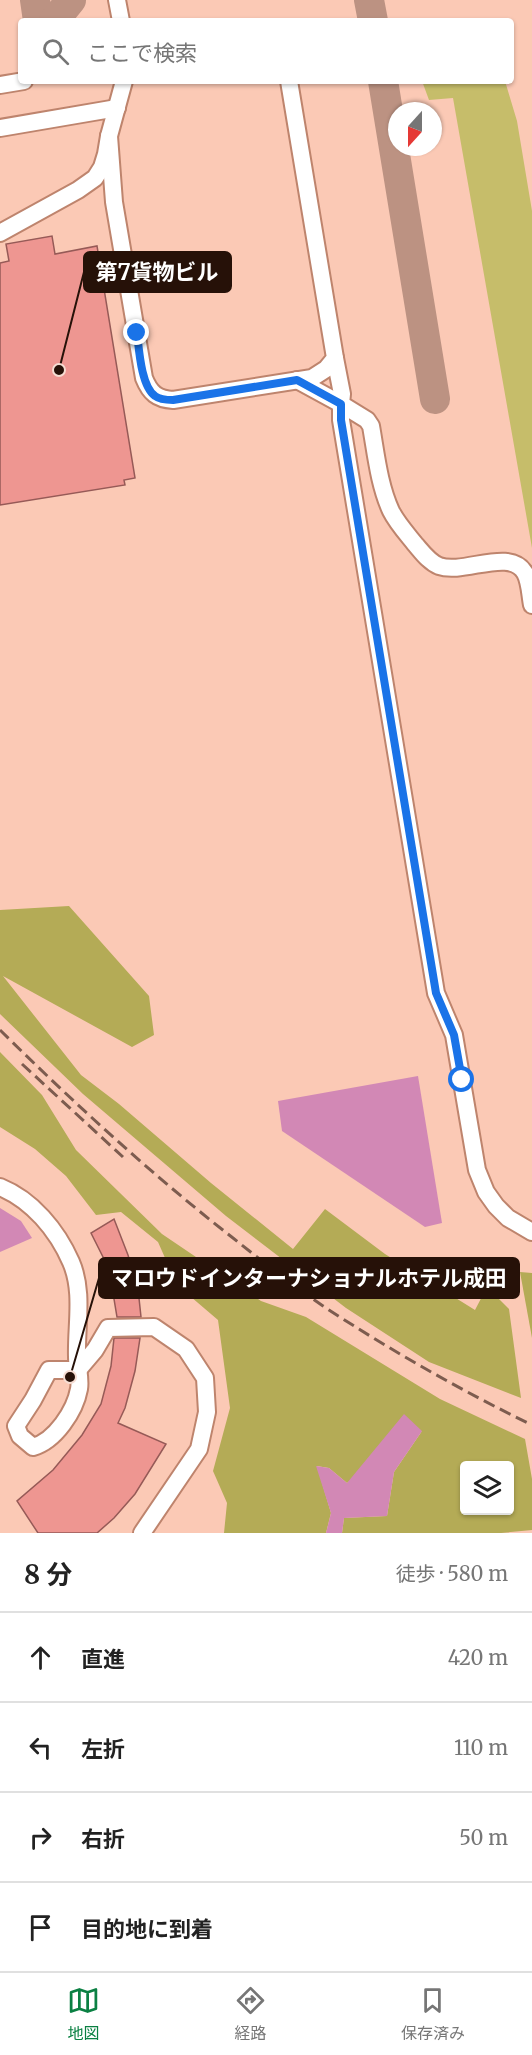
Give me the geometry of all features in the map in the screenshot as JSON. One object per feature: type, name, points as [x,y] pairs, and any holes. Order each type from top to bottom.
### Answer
[{"type":"lane","points":[[117,0],[120,18]]},
{"type":"lane","points":[[0,85],[18,82]]},
{"type":"lane","points":[[0,233],[78,190],[95,178],[102,166],[123,84]]},
{"type":"lane","points":[[289,84],[342,394],[341,420],[436,993],[454,1035],[477,1170],[486,1192],[496,1206],[508,1218],[532,1232]]},
{"type":"lane","points":[[0,128],[117,108]]},
{"type":"lane","points":[[109,136],[114,202],[144,378],[154,395],[173,400],[312,378],[326,369],[335,358]]},
{"type":"lane","points":[[78,190],[89,187],[100,189],[114,202]]},
{"type":"lane","points":[[297,380],[367,420],[371,426],[382,486],[391,511],[399,525],[426,557],[437,565],[452,568],[508,561],[518,565],[525,573],[532,605]]},
{"type":"lane","points":[[0,1187],[35,1210],[57,1235],[71,1262],[78,1288],[77,1356],[80,1388],[68,1418],[49,1440],[33,1447],[21,1436],[16,1426],[19,1419],[33,1400],[49,1370],[78,1370]]},
{"type":"lane","points":[[78,1370],[108,1328],[154,1327],[186,1349],[205,1378],[207,1412],[200,1449],[142,1533]]},
{"type":"shaded area","points":[[423,84],[506,84],[517,121],[532,211],[532,548],[453,98],[429,100]]},
{"type":"shaded area","points":[[69,906],[149,996],[154,1035],[132,1047],[3,976],[81,1075],[293,1249],[325,1209],[385,1254],[475,1310],[487,1287],[509,1309],[521,1398],[429,1362],[346,1308],[226,1216],[83,1094],[0,1014],[0,910]]},
{"type":"shaded area","points":[[0,1052],[42,1095],[76,1150],[162,1234],[261,1301],[306,1317],[440,1399],[525,1439],[532,1479],[532,1530],[501,1533],[342,1533],[344,1518],[387,1516],[394,1472],[422,1431],[347,1483],[329,1468],[317,1466],[331,1513],[326,1533],[224,1533],[227,1503],[213,1471],[230,1408],[218,1320],[177,1285],[158,1242],[121,1212],[96,1215],[66,1176],[35,1149],[0,1127]]},
{"type":"shaded area","points":[[418,1076],[442,1223],[425,1227],[282,1131],[278,1101]]},
{"type":"shaded area","points":[[0,1208],[21,1221],[32,1238],[0,1252]]},
{"type":"shaded area","points":[[520,1272],[532,1273],[532,1338]]},
{"type":"shaded area","points":[[404,1414],[422,1431],[394,1472],[387,1516],[344,1518],[342,1533],[326,1533],[331,1513],[316,1466],[329,1468],[347,1483]]},
{"type":"building","points":[[52,236],[55,254],[97,246],[135,478],[124,480],[125,485],[0,505],[0,263],[9,261],[6,244]]},
{"type":"building","points":[[114,1219],[138,1289],[141,1317],[117,1317],[109,1269],[91,1233]]},
{"type":"building","points":[[114,1338],[140,1338],[135,1371],[125,1408],[118,1423],[166,1444],[135,1494],[97,1533],[38,1533],[17,1501],[53,1470],[82,1435],[101,1404],[111,1366]]},
{"type":"taxiway","points":[[35,0],[38,18]]},
{"type":"taxiway","points":[[56,18],[71,0]]},
{"type":"taxiway","points":[[369,0],[372,18]]},
{"type":"taxiway","points":[[383,84],[435,399]]},
{"type":"railway","points":[[0,1030],[143,1163],[202,1214],[289,1281],[323,1306],[400,1354],[478,1398],[532,1425]]},
{"type":"railway","points":[[22,1064],[123,1157]]},
{"type":"place","name":"第7貨物ビル","points":[[59,370]]},
{"type":"place","name":"マロウドインターナショナルホテル成田","points":[[70,1377]]},
{"type":"route","points":[[137,333],[144,378],[154,395],[163,399],[173,400],[297,380],[341,404],[341,420],[436,993],[454,1035],[462,1080]]}]
